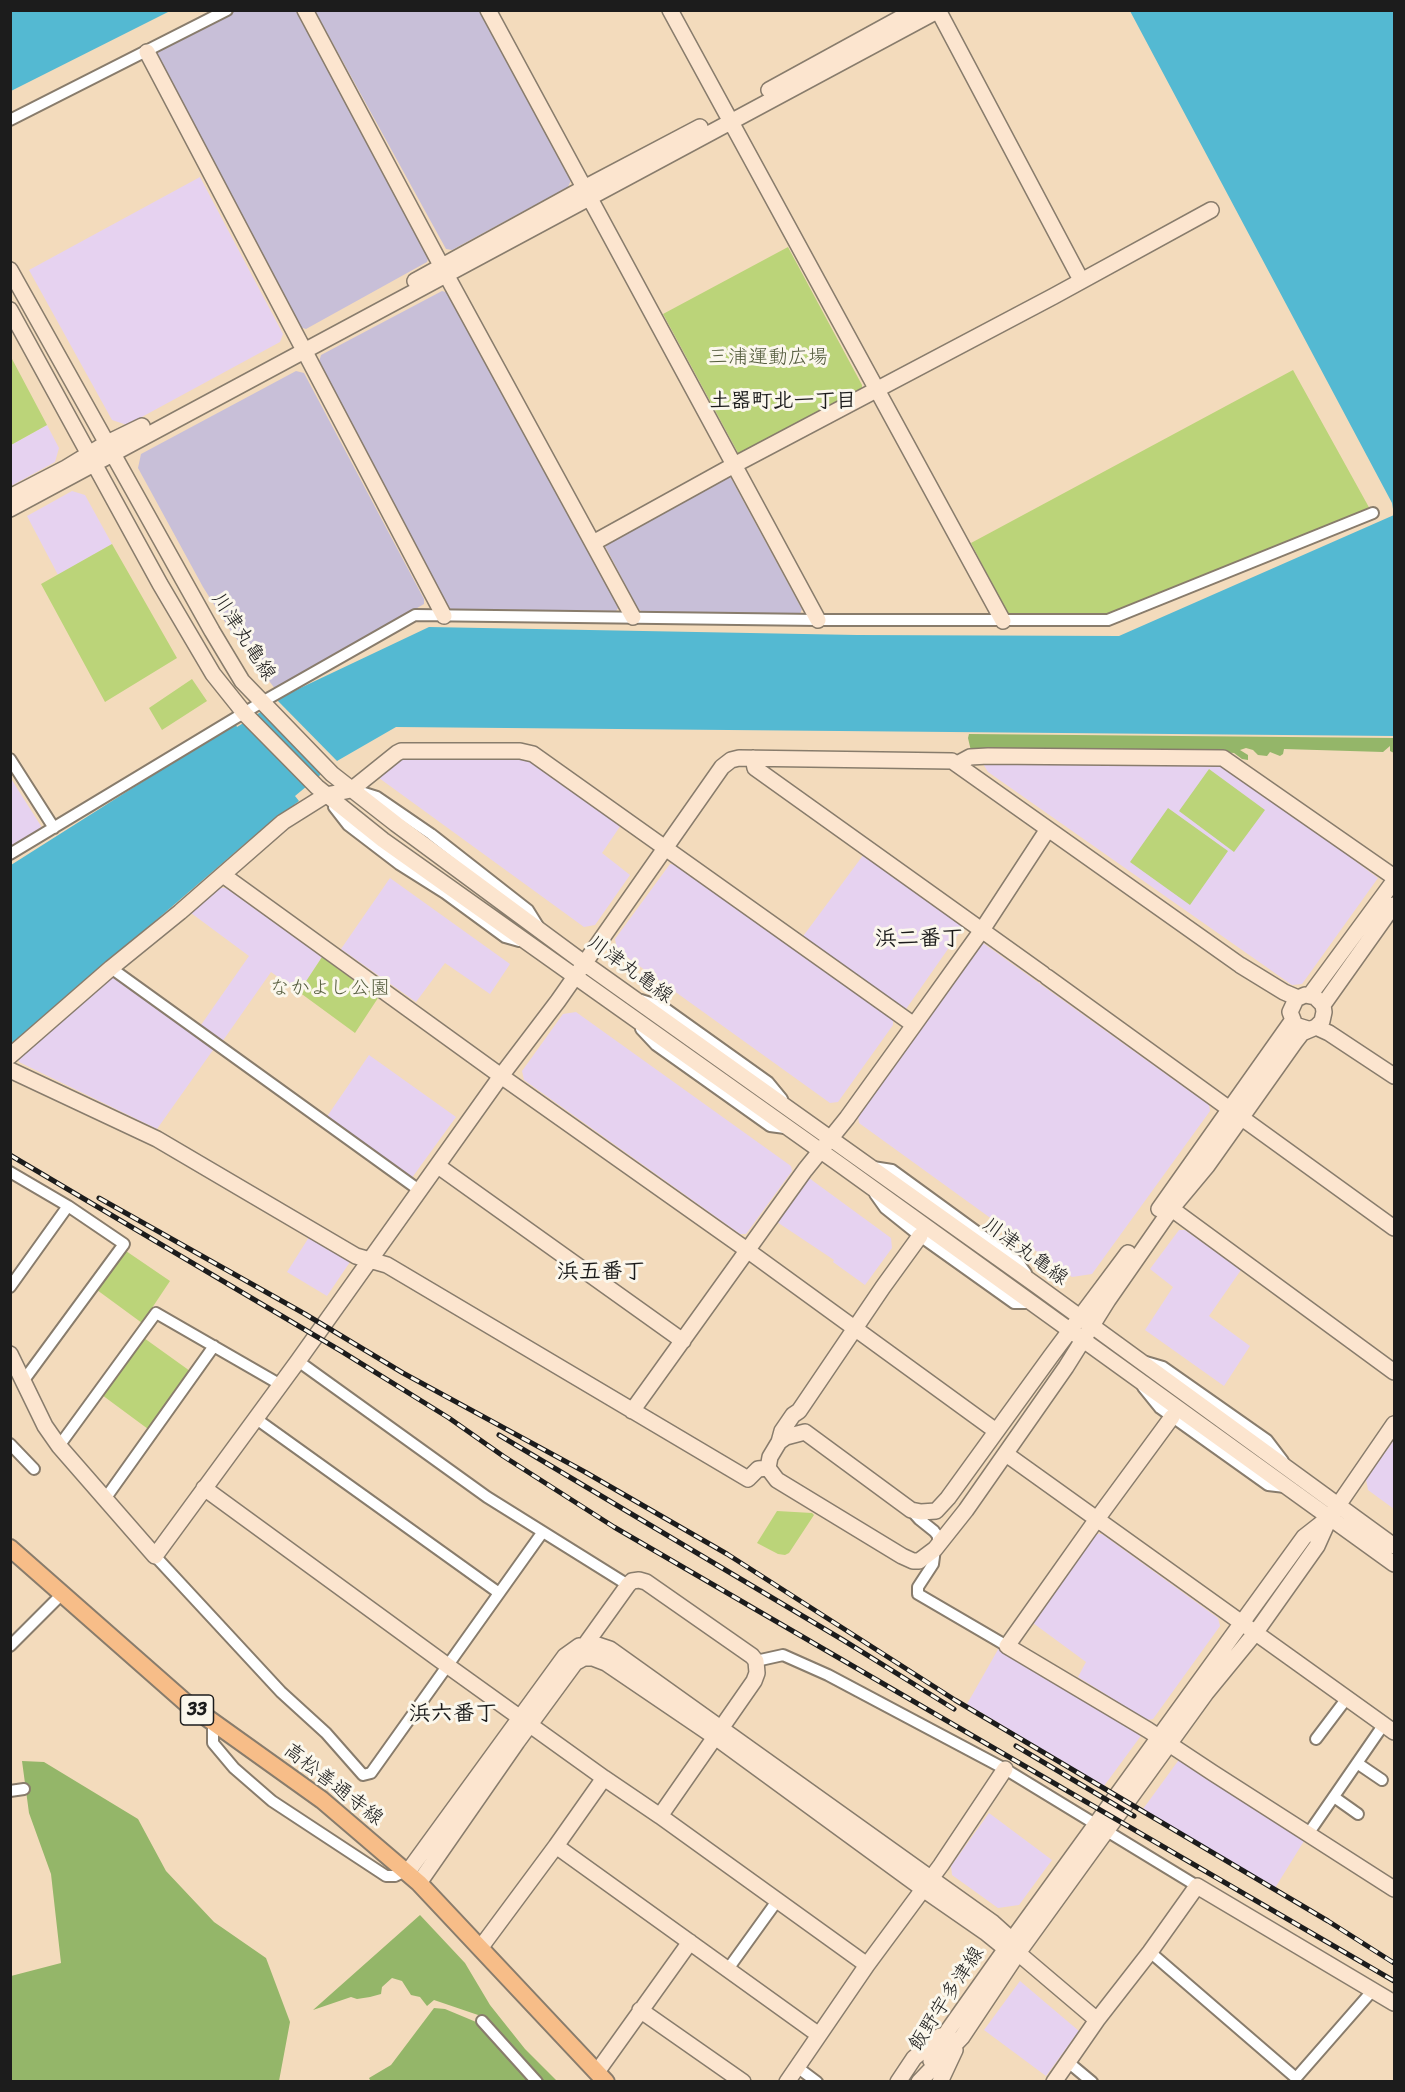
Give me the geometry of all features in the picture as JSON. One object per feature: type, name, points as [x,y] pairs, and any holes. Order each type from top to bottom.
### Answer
[{"type":"main road","name":"高松善通寺線","points":[[10,1548],[158,1680],[322,1800],[410,1876],[481,1947],[602,2077]]},
{"type":"street","points":[[10,120],[227,10]]},
{"type":"street","points":[[305,10],[633,617]]},
{"type":"street","points":[[488,10],[818,620]]},
{"type":"street","points":[[670,10],[1003,621]]},
{"type":"street","points":[[729,117],[915,10]]},
{"type":"street","points":[[10,509],[204,394],[302,346],[729,117],[938,11],[1082,280]]},
{"type":"street","points":[[147,52],[444,616]]},
{"type":"street","points":[[592,543],[1211,210]]},
{"type":"street","name":"川津丸亀線","points":[[10,270],[242,681],[332,774],[541,931],[580,969],[788,1128],[1288,1488],[1379,1535],[1391,1555]]},
{"type":"street","name":"川津丸亀線","points":[[10,310],[186,632],[213,674],[247,715],[321,791],[383,840],[534,946],[580,969]]},
{"type":"street","points":[[10,497],[91,460]]},
{"type":"street","points":[[10,854],[415,615],[818,620],[1108,620],[1373,513]]},
{"type":"street","points":[[10,1056],[321,791],[351,789],[401,751],[525,751],[533,754],[915,1025]]},
{"type":"street","points":[[957,764],[970,757],[988,756],[1223,758],[1395,877]]},
{"type":"street","points":[[753,758],[755,768],[1395,1228]]},
{"type":"street","points":[[155,1556],[580,969],[722,767],[731,760],[753,758],[947,760],[957,764],[1239,965],[1284,992],[1329,1033],[1395,1076]]},
{"type":"street","points":[[10,759],[54,828]]},
{"type":"street","points":[[632,1411],[747,1250],[915,1025],[982,930],[1048,829]]},
{"type":"street","points":[[223,875],[996,1431]]},
{"type":"street","points":[[920,1236],[799,1411],[793,1415],[782,1431],[779,1442],[770,1457],[768,1468],[777,1480],[913,1561],[919,1561],[937,1546],[1006,1454],[1083,1341],[1086,1322],[1100,1293],[1236,1114],[1395,882]]},
{"type":"street","points":[[1308,1012],[1395,905]]},
{"type":"street","points":[[111,968],[419,1190]]},
{"type":"street","name":"川津丸亀線","points":[[629,1005],[790,1109],[1036,1285],[1288,1467],[1334,1511],[1391,1555]]},
{"type":"street","points":[[10,1070],[157,1139],[355,1256],[387,1265],[748,1479],[758,1469],[768,1468]]},
{"type":"street","points":[[438,1166],[683,1341]]},
{"type":"street","points":[[11,1173],[68,1206],[124,1244],[24,1380]]},
{"type":"street","points":[[869,1185],[885,1208],[920,1236],[1014,1303],[1031,1303]]},
{"type":"street","points":[[10,1287],[68,1206]]},
{"type":"street","points":[[1167,1206],[1395,1372]]},
{"type":"street","points":[[58,1446],[156,1312],[281,1385]]},
{"type":"street","points":[[911,1510],[928,1513],[942,1506],[1070,1330],[1086,1322]]},
{"type":"street","points":[[105,1499],[214,1346]]},
{"type":"street","points":[[10,1354],[45,1426],[58,1446],[155,1556],[281,1692],[326,1733],[363,1775],[371,1773],[542,1533]]},
{"type":"street","points":[[298,1361],[487,1497],[628,1585]]},
{"type":"street","points":[[1137,1379],[1160,1408],[1173,1418],[1268,1485],[1288,1488]]},
{"type":"street","points":[[799,1411],[805,1432],[911,1510],[938,1536],[933,1564],[918,1587],[918,1594],[1165,1741],[1395,1889]]},
{"type":"street","points":[[255,1418],[499,1593]]},
{"type":"street","points":[[1007,1646],[1097,1519],[1173,1418]]},
{"type":"street","points":[[1165,1741],[1256,1632],[1317,1546],[1334,1511],[1395,1424]]},
{"type":"street","points":[[779,1442],[786,1437],[805,1432]]},
{"type":"street","points":[[10,1444],[34,1469]]},
{"type":"street","points":[[1006,1454],[1389,1728],[1357,1763],[1308,1834]]},
{"type":"street","points":[[204,1488],[448,1666],[867,1965]]},
{"type":"street","points":[[1165,1741],[1242,1622],[1304,1537],[1334,1511]]},
{"type":"street","points":[[1379,1535],[1395,1538]]},
{"type":"street","points":[[1391,1555],[1395,1569]]},
{"type":"street","points":[[585,1651],[632,1581],[646,1582],[756,1661],[758,1667],[756,1677],[660,1816]]},
{"type":"street","points":[[10,1646],[62,1594]]},
{"type":"street","points":[[213,1722],[213,1743],[234,1768],[272,1801],[386,1876],[410,1876],[526,1721],[565,1656],[579,1646],[718,1732],[927,1884],[992,1922],[1012,1947],[1097,2020]]},
{"type":"street","points":[[756,1661],[783,1655],[789,1657],[828,1675],[1005,1769],[1395,2003]]},
{"type":"street","points":[[1317,1739],[1347,1698]]},
{"type":"street","name":"飯野宇多津線","points":[[919,2082],[956,2033],[1012,1947],[1165,1741]]},
{"type":"street","points":[[1357,1763],[1383,1780]]},
{"type":"street","points":[[787,2082],[1005,1769]]},
{"type":"street","points":[[481,1947],[604,1778]]},
{"type":"street","points":[[10,1791],[24,1789]]},
{"type":"street","points":[[1334,1797],[1358,1814]]},
{"type":"street","points":[[556,1846],[819,2035]]},
{"type":"street","points":[[1054,2082],[1097,2020],[1150,1952],[1197,1886]]},
{"type":"street","points":[[728,1970],[777,1901]]},
{"type":"street","points":[[602,2077],[640,2010],[690,1942]]},
{"type":"street","points":[[1150,1952],[1296,2078],[1373,1990]]},
{"type":"street","points":[[640,2010],[743,2082]]},
{"type":"street","points":[[482,2021],[537,2082]]},
{"type":"street","points":[[898,2082],[914,2058],[956,2033]]},
{"type":"street","points":[[940,2082],[956,2033]]},
{"type":"street","points":[[1068,2062],[1092,2082]]},
{"type":"street","points":[[797,2067],[817,2082]]},
{"type":"shaded area","points":[[234,11],[296,11],[429,256],[427,262],[306,329],[300,327],[156,55],[157,51]]},
{"type":"shaded area","points":[[315,11],[479,11],[571,180],[568,187],[452,250],[446,249]]},
{"type":"shaded area","points":[[200,177],[283,334],[280,342],[127,425],[112,420],[29,270]]},
{"type":"shaded area","points":[[442,291],[449,293],[619,607],[616,611],[451,609],[447,606],[319,362],[321,355]]},
{"type":"shaded area","points":[[296,371],[304,373],[424,599],[424,604],[276,690],[230,630],[203,587],[138,468],[141,454]]},
{"type":"shaded area","points":[[47,425],[59,448],[55,462],[11,486],[11,445]]},
{"type":"shaded area","points":[[727,477],[731,478],[802,609],[800,614],[643,612],[638,609],[605,546],[607,543]]},
{"type":"shaded area","points":[[72,491],[85,495],[112,544],[58,575],[27,516]]},
{"type":"shaded area","points":[[396,758],[525,758],[530,760],[621,825],[602,853],[630,875],[595,925],[584,927],[379,778],[379,772]]},
{"type":"shaded area","points":[[982,762],[1228,766],[1378,878],[1302,984],[1292,985],[988,772]]},
{"type":"shaded area","points":[[10,777],[41,826],[40,830],[10,848]]},
{"type":"shaded area","points":[[864,854],[962,924],[962,929],[906,1009],[901,1009],[801,939]]},
{"type":"shaded area","points":[[670,864],[676,865],[893,1020],[893,1025],[838,1102],[830,1103],[617,950],[615,939]]},
{"type":"shaded area","points":[[390,878],[510,964],[490,994],[445,963],[416,1002],[341,949]]},
{"type":"shaded area","points":[[220,888],[226,888],[322,957],[299,992],[271,972],[157,1129],[19,1062],[19,1057],[113,977],[194,1035],[249,956],[191,913]]},
{"type":"shaded area","points":[[983,943],[1209,1105],[1210,1111],[1092,1274],[1072,1277],[859,1123],[858,1116]]},
{"type":"shaded area","points":[[576,1012],[791,1166],[792,1171],[746,1234],[740,1234],[524,1080],[522,1071],[563,1014]]},
{"type":"shaded area","points":[[369,1055],[456,1117],[411,1179],[326,1118]]},
{"type":"shaded area","points":[[809,1178],[891,1238],[892,1248],[865,1285],[833,1262],[834,1260],[774,1220],[804,1179]]},
{"type":"shaded area","points":[[1179,1230],[1185,1230],[1241,1270],[1209,1316],[1250,1346],[1224,1386],[1145,1330],[1173,1287],[1150,1269]]},
{"type":"shaded area","points":[[311,1234],[352,1259],[327,1296],[287,1272]]},
{"type":"shaded area","points":[[1394,1440],[1394,1509],[1368,1490],[1366,1479]]},
{"type":"shaded area","points":[[1096,1534],[1102,1534],[1218,1618],[1220,1626],[1153,1719],[1147,1720],[1078,1677],[1086,1662],[1033,1623]]},
{"type":"shaded area","points":[[1000,1646],[1143,1733],[1104,1786],[967,1704]]},
{"type":"shaded area","points":[[1181,1757],[1304,1841],[1275,1888],[1143,1809]]},
{"type":"shaded area","points":[[989,1813],[1052,1860],[1019,1905],[998,1908],[952,1875],[951,1866]]},
{"type":"shaded area","points":[[1020,1981],[1079,2031],[1046,2076],[984,2030]]},
{"type":"green space","name":"三浦運動広場","points":[[788,247],[862,385],[862,389],[742,453],[738,453],[663,314]]},
{"type":"green space","points":[[11,357],[47,425],[11,445]]},
{"type":"green space","points":[[1293,370],[1371,511],[1107,615],[1008,615],[971,543]]},
{"type":"green space","points":[[112,544],[177,658],[105,702],[41,584]]},
{"type":"green space","points":[[192,679],[207,701],[162,730],[149,708]]},
{"type":"green space","points":[[969,734],[1394,738],[1394,753],[1390,751],[1390,746],[1383,752],[1284,749],[1280,756],[1270,752],[1267,756],[1258,755],[1246,748],[1240,750],[1248,755],[1248,760],[1234,753],[1221,752],[971,751]]},
{"type":"green space","points":[[1209,769],[1265,810],[1234,852],[1179,811]]},
{"type":"green space","points":[[1168,808],[1228,851],[1190,905],[1130,862]]},
{"type":"green space","name":"なかよし公園","points":[[322,957],[378,998],[355,1033],[299,992]]},
{"type":"green space","points":[[126,1251],[170,1281],[142,1323],[97,1290]]},
{"type":"green space","points":[[144,1338],[190,1371],[148,1429],[102,1395]]},
{"type":"green space","points":[[777,1511],[814,1515],[789,1553],[785,1555],[778,1554],[757,1543]]},
{"type":"green space","points":[[22,1761],[44,1762],[138,1819],[166,1871],[214,1922],[266,1958],[290,2022],[279,2081],[11,2082],[11,1976],[61,1963],[51,1874],[29,1813]]},
{"type":"green space","points":[[420,1915],[465,1963],[490,2005],[525,2049],[557,2081],[542,2081],[481,2016],[434,2000],[427,2006],[420,1997],[411,1995],[402,1981],[392,1978],[382,1987],[381,1994],[357,1999],[351,1997],[313,2010]]},
{"type":"green space","points":[[434,2008],[445,2009],[481,2024],[534,2081],[371,2082],[369,2078],[391,2065]]},
{"type":"water","points":[[11,10],[170,10],[170,11],[11,91]]},
{"type":"water","points":[[1130,11],[1394,11],[1394,515],[1392,503]]},
{"type":"water","points":[[1394,515],[1394,736],[396,727],[337,761],[295,796],[299,801],[254,836],[11,1045],[11,865],[235,723],[237,727],[278,701],[277,699],[429,627],[857,635],[1119,636]]},
{"type":"pier","points":[[276,699],[339,763],[327,774],[262,708]]},
{"type":"railway","points":[[10,1155],[341,1351],[449,1418],[503,1456],[614,1527],[1394,1981]]},
{"type":"railway","points":[[99,1198],[305,1314],[403,1373],[585,1472],[727,1554],[955,1700],[1328,1921],[1394,1963]]},
{"type":"railway","points":[[499,1435],[843,1640],[954,1709]]},
{"type":"railway","points":[[1016,1746],[1134,1816]]},
{"type":"district","name":"土器町北一丁目","points":[[783,402]]},
{"type":"district","name":"浜二番丁","points":[[919,939]]},
{"type":"district","name":"浜五番丁","points":[[601,1272]]},
{"type":"district","name":"浜六番丁","points":[[453,1714]]}]
